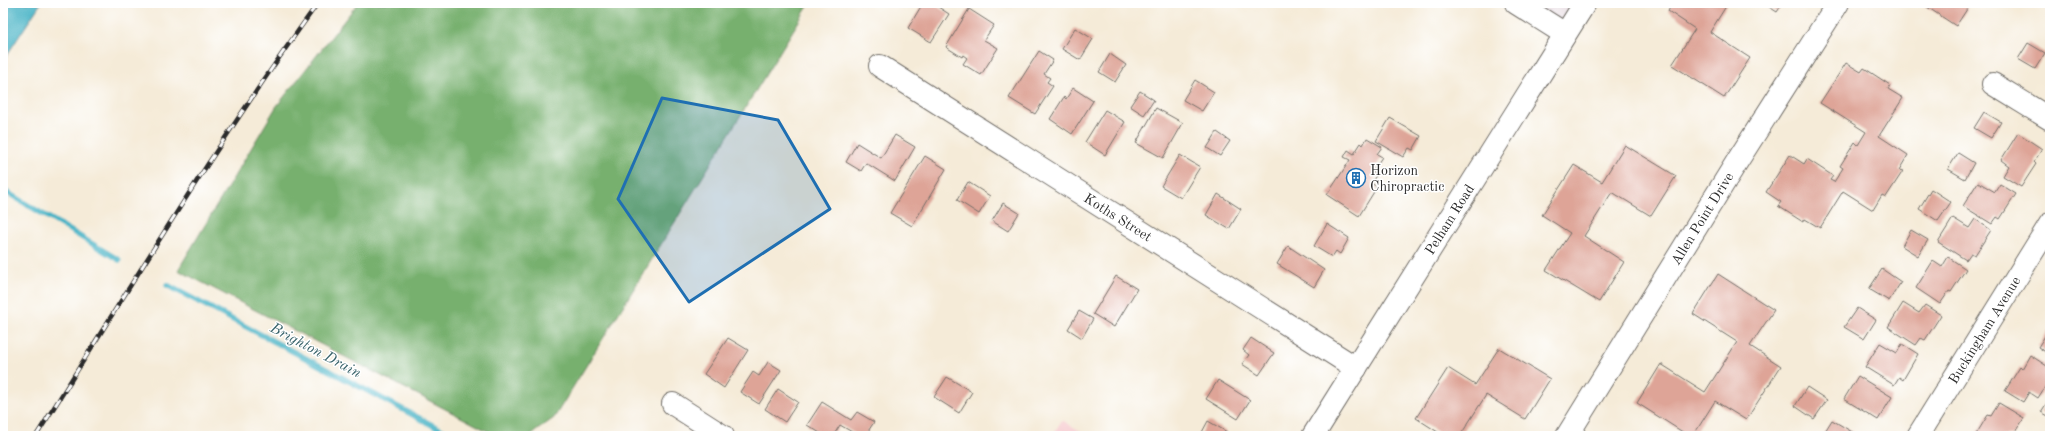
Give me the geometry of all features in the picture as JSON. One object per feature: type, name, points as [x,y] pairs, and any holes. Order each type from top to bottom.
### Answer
[{"type":"street","points":[[1516,3],[1565,34]]},
{"type":"street","name":"Pelham Road","points":[[1313,436],[1585,3]]},
{"type":"street","name":"Allen Point Drive","points":[[1567,436],[1738,160],[1838,3]]},
{"type":"street","name":"Koths Street","points":[[880,66],[1356,368]]},
{"type":"street","points":[[1993,84],[2050,119]]},
{"type":"street","name":"Buckingham Avenue","points":[[1918,436],[2050,224]]},
{"type":"street","points":[[673,404],[723,436]]},
{"type":"highlighted area","points":[[662,98],[778,120],[830,209],[689,302],[618,199]]},
{"type":"shaded area","points":[[1516,3],[1585,3],[1565,34]]},
{"type":"shaded area","points":[[1062,420],[1088,436],[1052,436]]},
{"type":"green space","points":[[358,3],[810,3],[554,418],[529,436],[497,436],[178,270],[276,107]]},
{"type":"water","points":[[3,3],[41,3],[3,61]]},
{"type":"building","points":[[923,3],[932,3],[949,14],[931,42],[908,28]]},
{"type":"building","points":[[1673,3],[1728,3],[1710,32],[1750,58],[1724,98],[1672,65],[1695,29],[1668,11]]},
{"type":"building","points":[[1763,3],[1783,3],[1777,12]]},
{"type":"building","points":[[1921,3],[1971,3],[1956,26]]},
{"type":"building","points":[[969,9],[994,25],[984,40],[998,48],[981,75],[963,64],[967,58],[963,55],[962,57],[946,47]]},
{"type":"building","points":[[1075,28],[1093,39],[1080,60],[1062,49]]},
{"type":"building","points":[[2028,43],[2045,53],[2035,69],[2018,59]]},
{"type":"building","points":[[1039,51],[1053,60],[1044,74],[1050,78],[1047,82],[1053,86],[1035,114],[1009,98]]},
{"type":"building","points":[[1110,54],[1126,65],[1115,82],[1099,72]]},
{"type":"building","points":[[1846,63],[1861,72],[1864,68],[1890,85],[1888,89],[1903,98],[1879,136],[1908,155],[1899,170],[1903,171],[1886,197],[1882,195],[1873,210],[1843,191],[1820,228],[1805,219],[1803,222],[1778,206],[1781,202],[1766,192],[1790,155],[1804,164],[1807,159],[1833,176],[1830,180],[1834,182],[1843,168],[1840,166],[1855,142],[1858,145],[1866,132],[1820,103]]},
{"type":"building","points":[[1195,80],[1214,92],[1202,111],[1183,100]]},
{"type":"building","points":[[1073,88],[1093,101],[1072,134],[1050,119],[1064,97],[1066,99]]},
{"type":"building","points":[[1140,91],[1154,100],[1144,115],[1130,106]]},
{"type":"building","points":[[1156,108],[1183,123],[1163,158],[1136,143]]},
{"type":"building","points":[[1105,110],[1125,122],[1105,155],[1085,142]]},
{"type":"building","points":[[1984,112],[2001,122],[1991,138],[1974,128]]},
{"type":"building","points":[[1390,118],[1421,136],[1413,150],[1409,148],[1403,157],[1376,141]]},
{"type":"building","points":[[1217,132],[1230,141],[1220,156],[1207,148]]},
{"type":"building","points":[[2018,133],[2042,149],[2034,162],[2036,164],[2021,187],[2003,176],[2009,166],[2001,160]]},
{"type":"building","points":[[895,135],[915,147],[895,181],[866,163],[861,171],[846,162],[857,143],[881,158]]},
{"type":"building","name":"Horizon Chiropractic","points":[[1367,138],[1382,147],[1377,154],[1382,157],[1372,172],[1377,174],[1371,183],[1377,187],[1359,216],[1327,195],[1350,160],[1344,157],[1348,150],[1354,154],[1361,143],[1363,145]]},
{"type":"building","points":[[1625,145],[1676,176],[1651,216],[1612,192],[1584,236],[1624,262],[1599,302],[1546,270],[1570,233],[1542,215],[1574,165],[1602,182]]},
{"type":"building","points":[[1958,153],[1974,163],[1965,179],[1948,169]]},
{"type":"building","points":[[1180,155],[1200,167],[1181,198],[1161,186]]},
{"type":"building","points":[[925,156],[946,169],[912,226],[890,213]]},
{"type":"building","points":[[968,182],[990,196],[979,214],[957,200]]},
{"type":"building","points":[[1978,182],[1995,192],[2000,184],[2016,194],[2000,219],[1997,217],[1992,224],[1963,206]]},
{"type":"building","points":[[1931,189],[1951,202],[1938,221],[1919,209]]},
{"type":"building","points":[[1218,194],[1241,209],[1229,229],[1206,215]]},
{"type":"building","points":[[1003,203],[1019,213],[1008,231],[992,221]]},
{"type":"building","points":[[1953,218],[1969,228],[1975,219],[1991,230],[1975,255],[1971,253],[1966,260],[1938,242]]},
{"type":"building","points":[[1327,224],[1349,238],[1340,254],[1336,251],[1332,257],[1314,246]]},
{"type":"building","points":[[1911,230],[1928,240],[1918,256],[1902,246]]},
{"type":"building","points":[[1288,246],[1324,270],[1314,287],[1277,264]]},
{"type":"building","points":[[1948,257],[1966,269],[1951,292],[1949,291],[1940,304],[1916,288],[1933,261],[1942,267]]},
{"type":"building","points":[[1882,269],[1901,282],[1889,301],[1869,289]]},
{"type":"building","points":[[1718,274],[1774,310],[1750,346],[1781,366],[1746,420],[1715,401],[1693,436],[1689,436],[1637,403],[1661,364],[1705,392],[1737,342],[1693,314]]},
{"type":"building","points":[[1116,276],[1137,289],[1114,327],[1093,314]]},
{"type":"building","points":[[1903,303],[1919,313],[1925,305],[1941,315],[1925,340],[1921,338],[1916,345],[1888,327]]},
{"type":"building","points":[[1857,308],[1876,320],[1864,339],[1844,327]]},
{"type":"building","points":[[1079,311],[1093,319],[1082,338],[1068,329]]},
{"type":"building","points":[[2050,328],[2050,355],[2038,347]]},
{"type":"building","points":[[728,338],[748,350],[724,388],[704,374]]},
{"type":"building","points":[[1251,338],[1274,353],[1259,375],[1242,364],[1249,355],[1243,350]]},
{"type":"building","points":[[1880,343],[1897,353],[1902,344],[1918,354],[1903,380],[1899,377],[1894,385],[1865,367]]},
{"type":"building","points":[[1499,348],[1550,379],[1525,419],[1486,395],[1460,436],[1444,436],[1416,418],[1448,368],[1475,385]]},
{"type":"building","points":[[2030,355],[2050,368],[2050,379],[2038,398],[2029,392],[2023,402],[2005,391],[2020,367],[2022,369]]},
{"type":"building","points":[[768,362],[781,370],[759,404],[740,392],[753,372],[759,376]]},
{"type":"building","points":[[1858,376],[1892,397],[1878,420],[1844,399]]},
{"type":"building","points":[[947,377],[972,392],[959,413],[934,397]]},
{"type":"building","points":[[1218,380],[1250,400],[1238,419],[1206,399]]},
{"type":"building","points":[[1807,387],[1827,400],[1814,419],[1795,406]]},
{"type":"building","points":[[778,389],[798,402],[785,422],[765,409]]},
{"type":"building","points":[[2050,398],[2050,417],[2041,412]]},
{"type":"building","points":[[822,402],[851,420],[857,412],[874,422],[865,436],[859,436],[840,425],[833,436],[825,436],[807,425]]},
{"type":"building","points":[[1999,403],[2024,418],[2013,436],[1975,436],[1988,415],[1991,416]]},
{"type":"building","points":[[1832,420],[1859,436],[1822,436]]},
{"type":"building","points":[[1208,421],[1227,432],[1225,436],[1200,436]]},
{"type":"waterway","name":"Brighton Drain","points":[[3,190],[119,260]]},
{"type":"waterway","name":"Brighton Drain","points":[[167,285],[453,436]]},
{"type":"railway","points":[[36,436],[244,109],[318,3]]},
{"type":"place","name":"Horizon Chiropractic","points":[[1356,178]]}]
